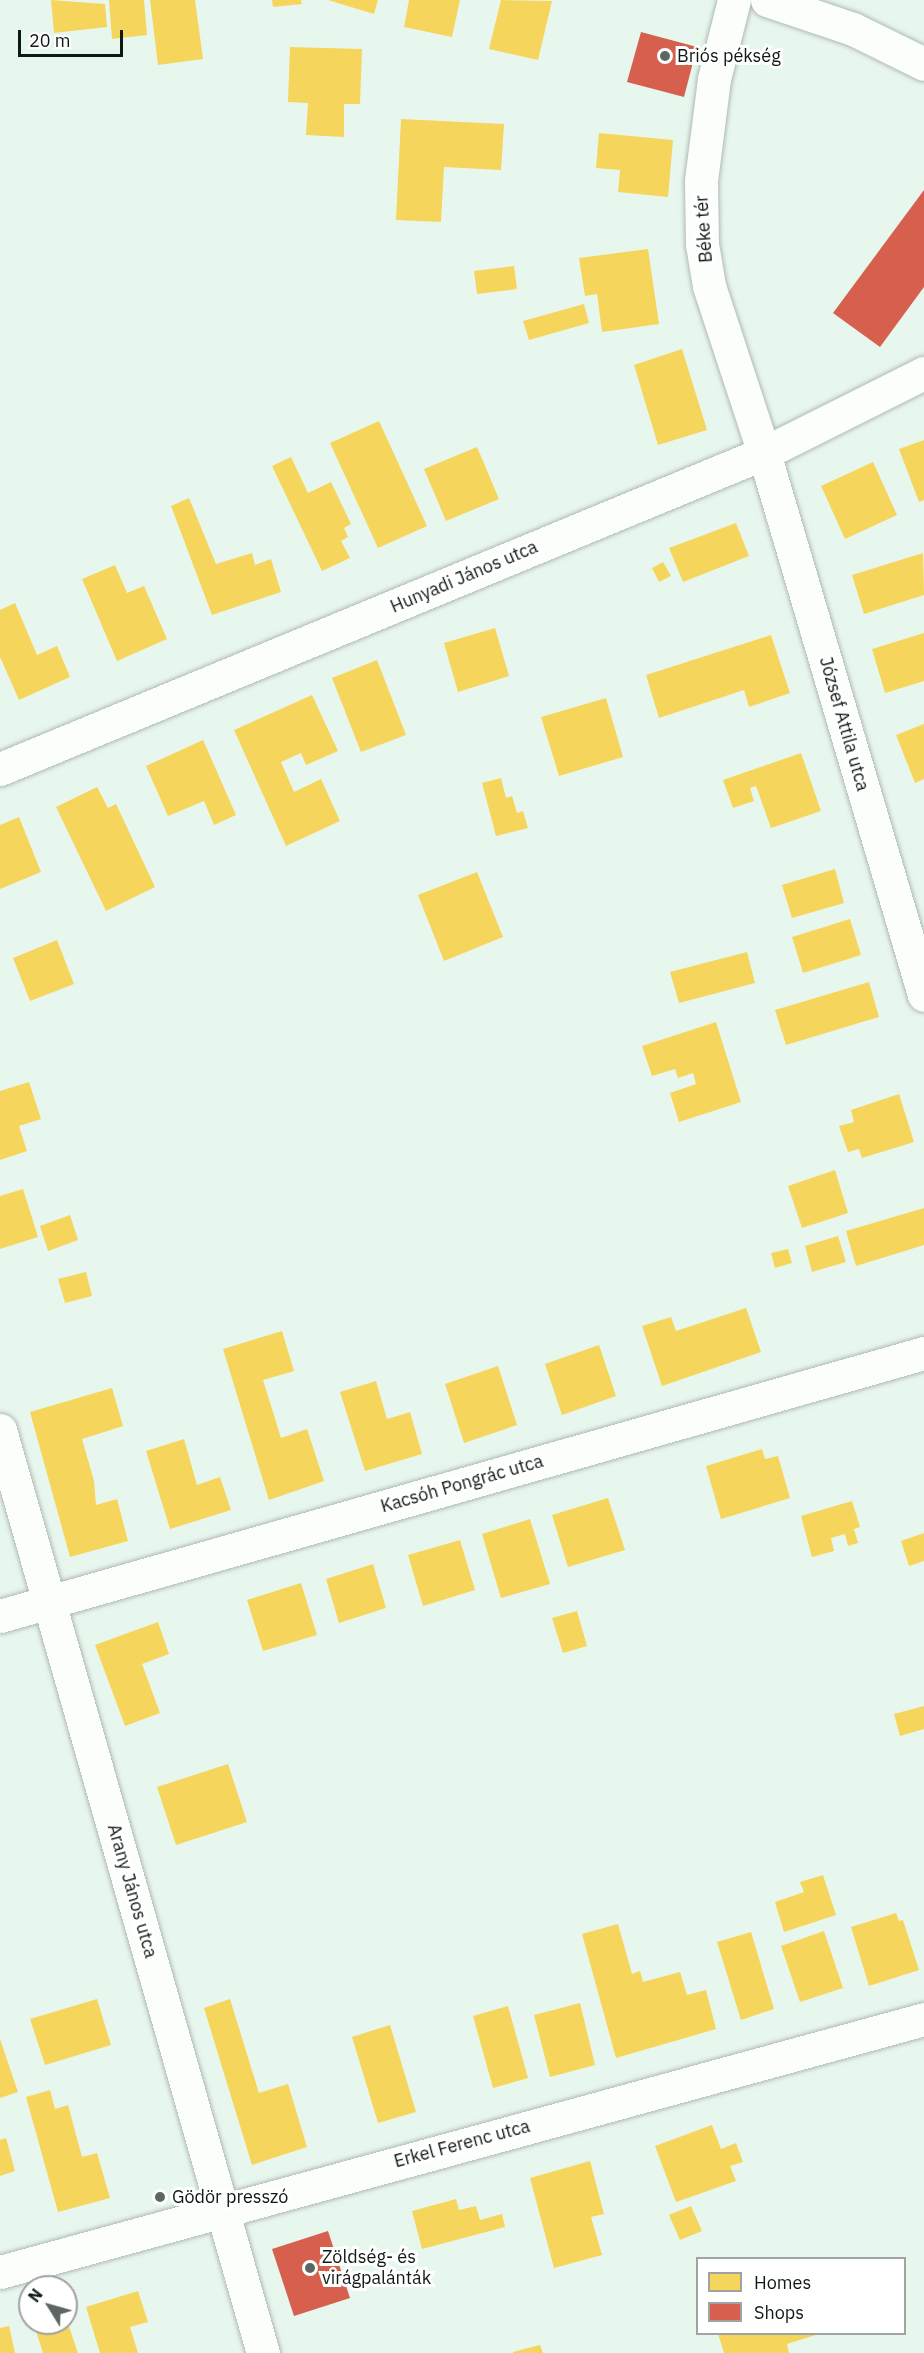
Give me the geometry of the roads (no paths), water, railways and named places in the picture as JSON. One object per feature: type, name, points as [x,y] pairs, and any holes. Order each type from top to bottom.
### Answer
[{"type":"street","name":"Béke tér","points":[[734,0],[714,80],[701,181],[702,244],[716,308],[764,453]]},
{"type":"street","points":[[767,0],[853,29],[924,64]]},
{"type":"street","name":"Hunyadi János utca","points":[[0,769],[764,453],[924,373]]},
{"type":"street","name":"József Attila utca","points":[[764,453],[924,995]]},
{"type":"street","name":"Kacsóh Pongrác utca","points":[[0,1616],[924,1353]]},
{"type":"street","name":"Arany János utca","points":[[0,1430],[263,2353]]},
{"type":"street","name":"Erkel Ferenc utca","points":[[0,2272],[222,2209],[924,2019]]},
{"type":"place","name":"Briós pékség","points":[[665,56]]},
{"type":"place","name":"Gödör presszó","points":[[160,2197]]},
{"type":"place","name":"Zöldség- és virágpalánták","points":[[310,2268]]}]
